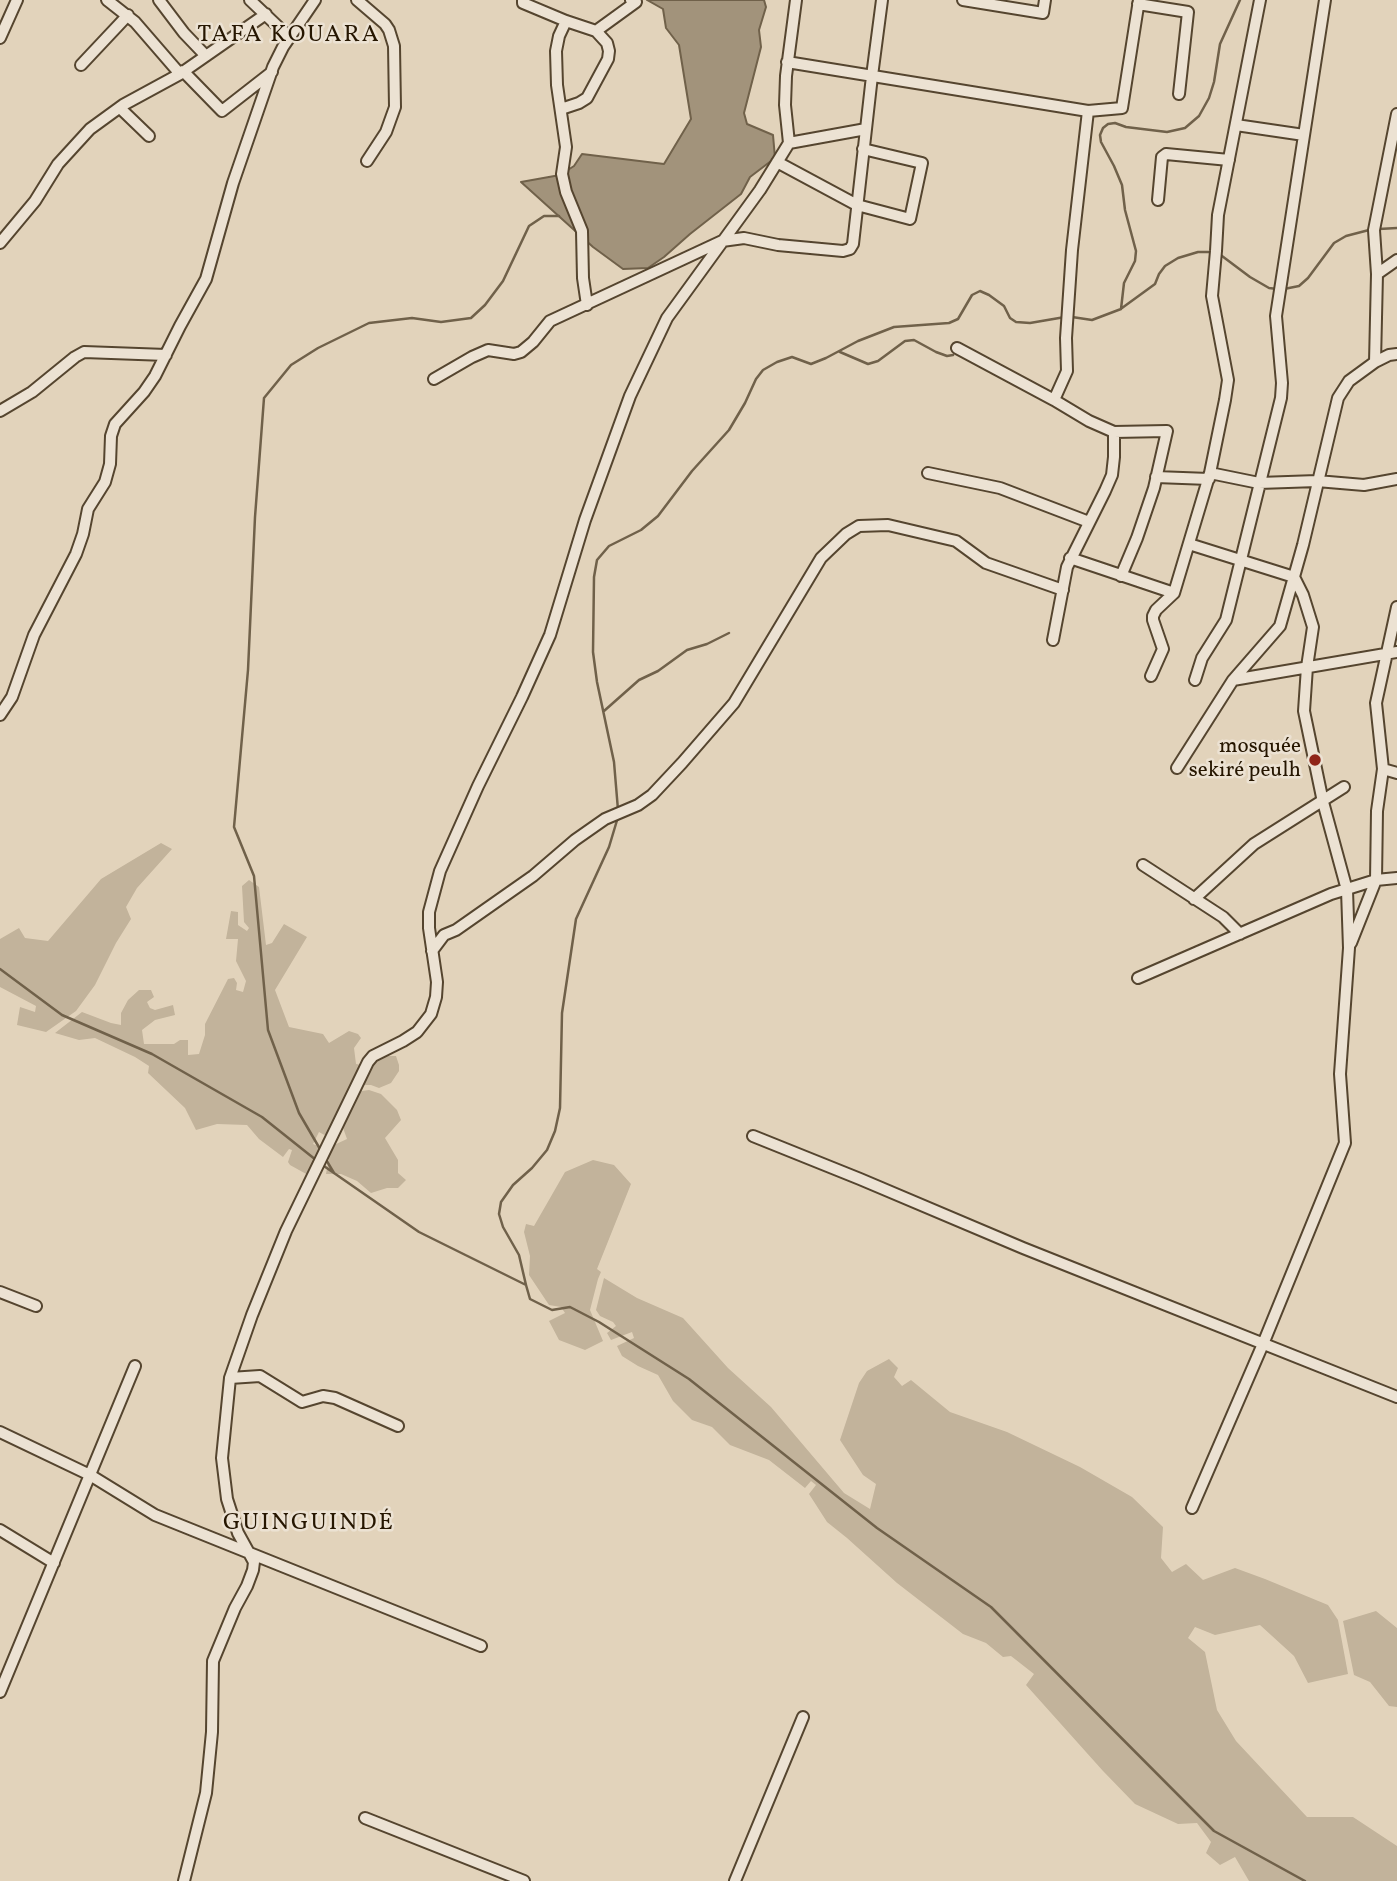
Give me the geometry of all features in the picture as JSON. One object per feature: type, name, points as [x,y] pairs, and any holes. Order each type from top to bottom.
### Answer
[{"type":"street","points":[[1,31],[17,0]]},
{"type":"street","points":[[107,0],[128,15],[222,111],[272,72]]},
{"type":"street","points":[[159,0],[205,56]]},
{"type":"street","points":[[250,0],[289,37]]},
{"type":"street","points":[[0,715],[16,688],[34,635],[76,554],[89,509],[105,482],[115,424],[155,376],[206,279],[233,183],[272,72],[289,37],[315,0]]},
{"type":"street","points":[[357,0],[385,24],[394,46],[395,107],[386,132],[367,162]]},
{"type":"street","points":[[523,0],[523,3],[596,31],[607,43],[608,59],[587,98],[561,109]]},
{"type":"street","points":[[596,31],[636,2],[631,0]]},
{"type":"street","points":[[184,1881],[206,1793],[212,1732],[213,1661],[253,1570],[254,1562],[238,1533],[227,1499],[222,1458],[230,1378],[286,1231],[368,1062],[373,1056],[417,1032],[431,1014],[437,982],[429,912],[440,871],[550,635],[585,520],[630,396],[667,318],[760,190],[789,144],[785,106],[787,62],[796,0]]},
{"type":"street","points":[[434,379],[488,350],[513,354],[521,352],[550,321],[722,241],[744,238],[778,245],[847,251],[852,243],[882,0]]},
{"type":"street","points":[[963,0],[1043,13],[1045,0]]},
{"type":"street","points":[[1180,94],[1189,0]]},
{"type":"street","points":[[1150,676],[1163,649],[1153,616],[1174,593],[1218,442],[1227,387],[1212,296],[1217,215],[1260,0]]},
{"type":"street","points":[[1195,680],[1202,657],[1226,620],[1280,398],[1282,383],[1276,316],[1325,0]]},
{"type":"street","points":[[787,62],[1088,111],[1122,108],[1138,2],[1188,12]]},
{"type":"street","points":[[0,243],[35,201],[58,164],[90,129],[120,107],[181,72],[265,14]]},
{"type":"street","points":[[81,65],[128,15]]},
{"type":"street","points":[[566,21],[556,51],[556,85],[565,147],[562,174],[566,192],[582,231],[583,278],[587,305]]},
{"type":"street","points":[[120,107],[149,136]]},
{"type":"street","points":[[1054,400],[1067,371],[1066,338],[1072,250],[1088,111]]},
{"type":"street","points":[[1376,362],[1377,274],[1374,230],[1397,114]]},
{"type":"street","points":[[1236,125],[1304,135]]},
{"type":"street","points":[[789,144],[866,129]]},
{"type":"street","points":[[777,162],[857,205],[910,219],[922,163],[863,149]]},
{"type":"street","points":[[1158,200],[1162,157],[1166,154],[1229,160]]},
{"type":"street","points":[[1377,274],[1397,261]]},
{"type":"street","points":[[957,348],[1114,432],[1167,431],[1156,477],[1122,576]]},
{"type":"street","points":[[0,411],[32,392],[84,352],[166,355]]},
{"type":"street","points":[[1177,768],[1233,680],[1280,626],[1338,398],[1349,381],[1376,362],[1397,354]]},
{"type":"street","points":[[1053,640],[1067,566],[1112,475],[1114,432]]},
{"type":"street","points":[[928,473],[1000,488],[1089,522]]},
{"type":"street","points":[[1156,477],[1209,476],[1259,483],[1317,481],[1364,485],[1397,479]]},
{"type":"street","points":[[432,951],[444,935],[456,930],[533,877],[575,840],[606,819],[638,805],[652,795],[734,703],[821,558],[846,534],[859,526],[888,525],[956,541],[986,563],[1063,590]]},
{"type":"street","points":[[1189,544],[1294,577],[1303,595],[1314,627],[1307,667],[1304,711],[1323,802],[1347,890],[1349,948],[1340,1074],[1345,1143],[1192,1508]]},
{"type":"street","points":[[1070,558],[1174,593]]},
{"type":"street","points":[[1349,948],[1376,880],[1377,811],[1383,769],[1376,704],[1392,652],[1397,607]]},
{"type":"street","points":[[1233,680],[1392,652]]},
{"type":"street","points":[[1383,769],[1397,773]]},
{"type":"street","points":[[1194,899],[1254,844],[1344,787]]},
{"type":"street","points":[[1143,865],[1223,917],[1240,934]]},
{"type":"street","points":[[1138,978],[1331,894],[1376,880],[1397,878]]},
{"type":"street","points":[[753,1136],[1023,1248],[1397,1397]]},
{"type":"street","points":[[0,1292],[36,1306]]},
{"type":"street","points":[[0,1692],[135,1366]]},
{"type":"street","points":[[230,1378],[260,1376],[302,1402],[323,1396],[335,1398],[398,1426]]},
{"type":"street","points":[[0,1432],[90,1475],[155,1515],[481,1646]]},
{"type":"street","points":[[0,1530],[54,1563]]},
{"type":"street","points":[[735,1881],[803,1717]]},
{"type":"street","points":[[365,1818],[524,1881]]},
{"type":"shaded area","points":[[647,0],[764,0],[766,7],[759,30],[761,47],[744,113],[747,124],[773,135],[775,158],[750,177],[741,194],[664,257],[648,268],[623,269],[593,247],[521,182],[560,175],[574,166],[582,154],[664,164],[691,119],[679,45],[666,28],[663,9]]},
{"type":"shaded area","points":[[161,843],[172,849],[137,888],[126,907],[131,919],[95,985],[76,1011],[46,1032],[17,1025],[20,1007],[35,1012],[36,1006],[0,987],[0,939],[19,928],[25,938],[48,941],[101,879]]},
{"type":"shaded area","points":[[249,880],[259,887],[266,945],[272,943],[284,924],[307,937],[275,990],[289,1027],[323,1034],[329,1043],[349,1031],[361,1038],[354,1048],[356,1064],[362,1065],[328,1137],[319,1132],[313,1144],[323,1148],[308,1175],[288,1162],[292,1150],[289,1149],[283,1157],[259,1139],[247,1125],[217,1124],[196,1130],[185,1108],[148,1073],[149,1066],[135,1057],[95,1038],[79,1040],[55,1033],[82,1012],[121,1025],[121,1013],[128,1000],[139,990],[151,990],[154,997],[147,1002],[150,1008],[155,1010],[173,1005],[175,1015],[155,1020],[142,1030],[144,1044],[174,1044],[180,1040],[188,1040],[188,1055],[199,1054],[205,1035],[205,1024],[228,979],[234,978],[237,983],[236,990],[243,992],[246,981],[236,961],[238,939],[226,939],[231,911],[238,912],[238,925],[247,931],[249,928],[244,922],[242,886]]},
{"type":"shaded area","points":[[388,1056],[396,1056],[399,1065],[399,1071],[391,1083],[379,1088],[362,1085],[370,1067]]},
{"type":"shaded area","points":[[369,1090],[381,1094],[397,1110],[401,1120],[385,1138],[398,1160],[398,1173],[406,1180],[398,1188],[371,1193],[357,1181],[341,1174],[326,1174],[334,1145],[347,1139],[342,1125],[357,1094]]},
{"type":"shaded area","points":[[593,1160],[614,1165],[631,1184],[597,1269],[601,1272],[590,1310],[603,1341],[585,1350],[559,1340],[549,1321],[565,1313],[561,1307],[549,1305],[529,1275],[530,1256],[524,1232],[526,1224],[534,1226],[565,1172]]},
{"type":"shaded area","points":[[604,1278],[637,1298],[683,1318],[728,1368],[771,1407],[844,1493],[870,1509],[876,1484],[863,1475],[840,1440],[859,1383],[867,1371],[889,1359],[898,1368],[894,1377],[902,1386],[911,1380],[950,1412],[1007,1432],[1080,1467],[1132,1497],[1163,1527],[1161,1558],[1172,1572],[1186,1564],[1203,1580],[1235,1568],[1328,1605],[1338,1620],[1348,1674],[1308,1683],[1294,1656],[1260,1625],[1215,1635],[1195,1627],[1188,1638],[1205,1652],[1217,1710],[1236,1741],[1307,1817],[1353,1817],[1397,1846],[1397,1881],[1249,1881],[1235,1857],[1220,1865],[1206,1853],[1211,1842],[1197,1823],[1178,1824],[1135,1804],[1026,1685],[1034,1674],[1011,1656],[1003,1657],[986,1643],[963,1634],[897,1583],[827,1522],[809,1494],[816,1485],[811,1481],[805,1488],[769,1460],[730,1445],[712,1427],[692,1420],[673,1401],[658,1375],[622,1356],[617,1346],[634,1338],[632,1332],[611,1340],[607,1333],[616,1326],[600,1316],[596,1310]]},
{"type":"shaded area","points":[[1376,1611],[1397,1628],[1397,1707],[1389,1706],[1370,1682],[1354,1675],[1343,1621]]},
{"type":"waterway","points":[[1072,317],[1092,320],[1121,309],[1124,283],[1135,261],[1136,251],[1125,210],[1122,185],[1101,142],[1103,128],[1115,123],[1167,132],[1185,128],[1199,116],[1214,82],[1220,44],[1240,0]]},
{"type":"waterway","points":[[320,1149],[299,1113],[268,1030],[254,876],[234,827],[248,670],[264,398],[291,365],[318,348],[369,323],[412,318],[441,322],[471,318],[503,281],[529,226],[544,216],[559,216]]},
{"type":"waterway","points":[[1379,229],[1397,228]]},
{"type":"waterway","points":[[1284,289],[1299,286],[1308,278],[1334,243],[1346,236],[1369,230]]},
{"type":"waterway","points":[[1122,308],[1155,284],[1165,266],[1178,258],[1198,252],[1212,252]]},
{"type":"waterway","points":[[1218,253],[1250,277],[1269,288],[1277,289]]},
{"type":"waterway","points":[[618,810],[614,762],[593,652],[594,577],[597,560],[609,546],[641,530],[658,516],[692,471],[729,430],[763,370],[792,357],[811,364],[894,327],[949,323],[958,319],[972,295],[980,291],[1004,306],[1010,318],[1016,322],[1030,323],[1065,317]]},
{"type":"waterway","points":[[840,352],[868,364],[878,361],[905,341],[914,340],[936,352],[953,355]]},
{"type":"waterway","points":[[604,711],[639,680],[658,671],[687,650],[729,633]]},
{"type":"waterway","points":[[526,1285],[519,1255],[503,1227],[499,1214],[501,1202],[513,1185],[547,1150],[555,1131],[560,1108],[562,1013],[576,919],[609,847],[618,817]]},
{"type":"waterway","points":[[0,969],[62,1015],[152,1054],[262,1117],[316,1160]]},
{"type":"waterway","points":[[325,1158],[334,1173]]},
{"type":"waterway","points":[[321,1164],[419,1232],[526,1285],[530,1299],[552,1310],[570,1307],[599,1322],[689,1379],[877,1528],[991,1607],[1214,1831],[1305,1881]]},
{"type":"place","name":"mosquée sekiré peulh","points":[[1315,760]]},
{"type":"district","name":"TAFA KOUARA","points":[[289,37]]},
{"type":"district","name":"GUINGUINDÉ","points":[[309,1525]]}]
